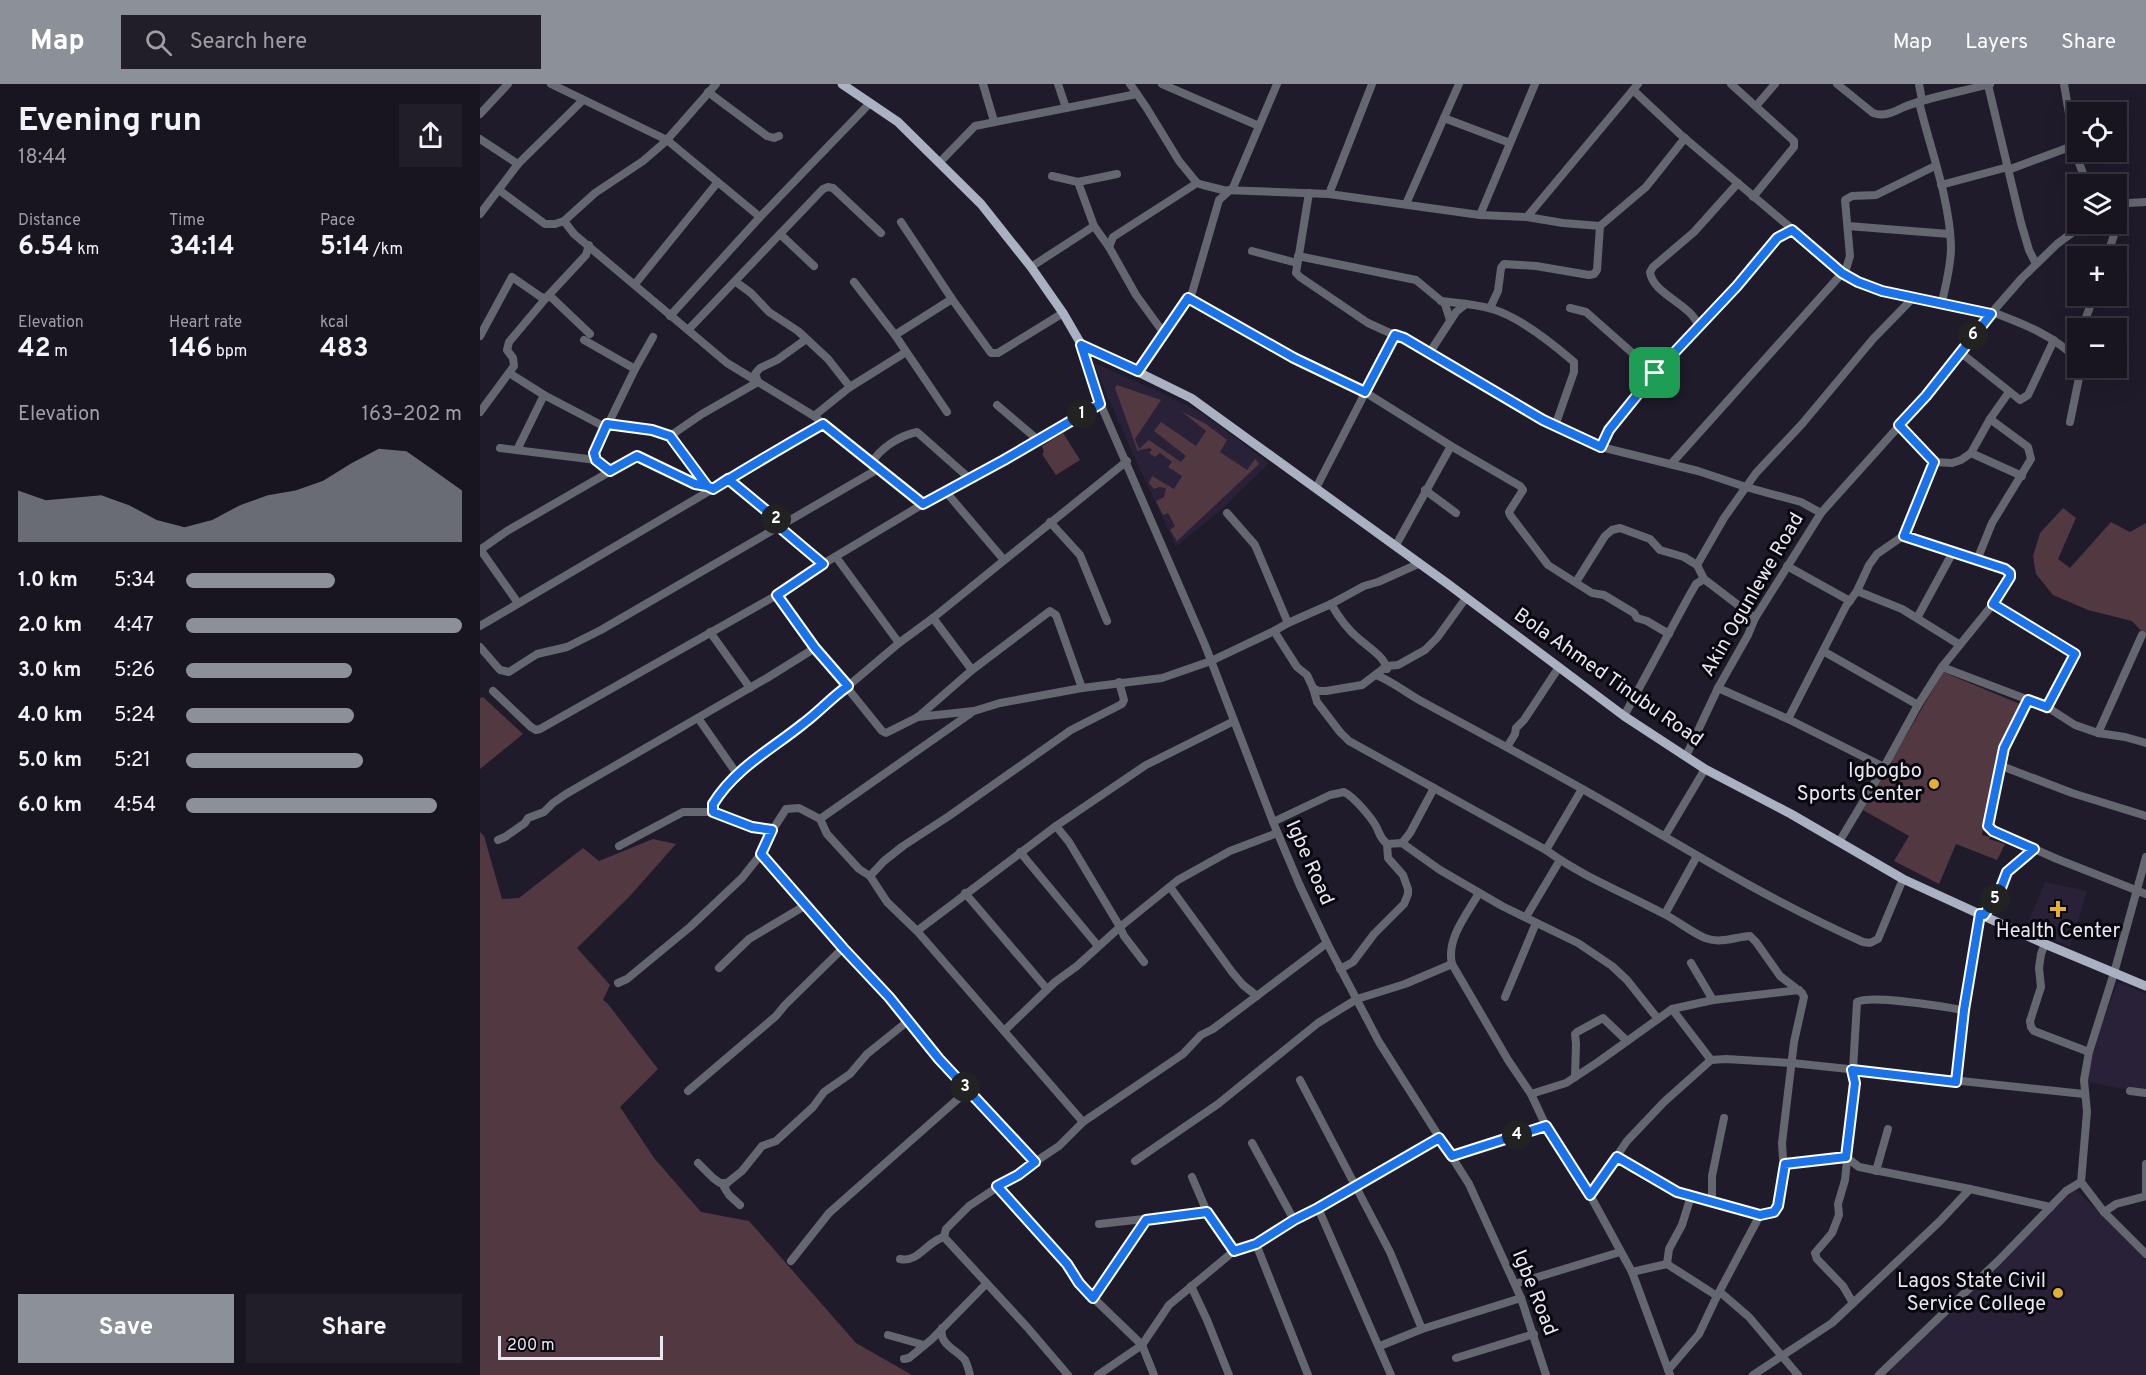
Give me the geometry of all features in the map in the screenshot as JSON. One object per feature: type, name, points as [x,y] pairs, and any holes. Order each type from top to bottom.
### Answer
[{"type":"main road","points":[[842,84],[898,122],[981,204],[1031,267],[1063,313],[1081,345]]},
{"type":"main road","name":"Bola Ahmed Tinubu Road","points":[[1081,345],[1138,371],[1198,403],[1396,545],[1418,564],[1624,716],[1705,769],[1903,879],[2045,944],[2146,986]]},
{"type":"street","points":[[480,114],[508,84]]},
{"type":"street","points":[[550,84],[667,140],[760,217]]},
{"type":"street","points":[[499,190],[545,224],[564,221],[595,193],[644,161],[667,140],[716,84]]},
{"type":"street","points":[[983,84],[994,121]]},
{"type":"street","points":[[1058,84],[1066,108]]},
{"type":"street","points":[[1130,84],[1179,161],[1197,183],[1212,188],[1329,194],[1480,214],[1600,226]]},
{"type":"street","points":[[1162,84],[1259,126]]},
{"type":"street","points":[[1138,371],[1192,293],[1219,200],[1231,190],[1277,84]]},
{"type":"street","points":[[1329,194],[1372,84]]},
{"type":"street","points":[[1406,204],[1459,84]]},
{"type":"street","points":[[1480,214],[1534,84]]},
{"type":"street","points":[[1731,84],[1795,144],[1753,196]]},
{"type":"street","points":[[1756,106],[1775,84]]},
{"type":"street","points":[[1837,84],[1873,113],[1879,115],[1920,101],[1989,84],[2029,250],[2036,264]]},
{"type":"street","points":[[1919,84],[1920,101],[1941,185],[1949,234],[1950,261],[1942,302]]},
{"type":"street","points":[[2064,84],[2068,102]]},
{"type":"street","points":[[1527,217],[1635,87],[1685,138],[1842,273],[1882,291],[1991,313],[2033,327],[2067,351]]},
{"type":"street","points":[[708,92],[767,135],[774,138],[779,136]]},
{"type":"street","points":[[940,162],[975,126],[1137,94]]},
{"type":"street","points":[[480,214],[518,164],[583,100]]},
{"type":"street","points":[[670,316],[760,217],[870,104]]},
{"type":"street","points":[[1444,118],[1510,142]]},
{"type":"street","points":[[1490,308],[1498,291],[1501,268],[1504,264],[1594,274],[1597,270],[1600,226],[1646,187],[1685,138]]},
{"type":"street","points":[[480,139],[518,164]]},
{"type":"street","points":[[1941,185],[2008,169],[2067,147]]},
{"type":"street","points":[[1671,464],[1849,265],[1845,200],[1847,197],[1876,195],[1935,166]]},
{"type":"street","points":[[1052,176],[1078,182],[1117,174]]},
{"type":"street","points":[[1078,182],[1094,226],[1102,235],[1136,295],[1163,332]]},
{"type":"street","points":[[635,284],[717,183]]},
{"type":"street","points":[[1109,247],[1113,237],[1197,183]]},
{"type":"street","points":[[1700,324],[1682,305],[1658,286],[1650,277],[1650,273],[1653,267],[1694,232],[1738,183]]},
{"type":"street","points":[[688,330],[824,189],[828,187],[839,193],[881,233]]},
{"type":"street","points":[[1212,188],[1219,200]]},
{"type":"street","points":[[1309,193],[1296,273],[1368,323],[1430,352],[1555,426],[1601,447],[1698,471],[1746,488],[1802,502],[1821,513]]},
{"type":"street","points":[[2127,205],[2146,202]]},
{"type":"street","points":[[564,221],[574,234],[727,363],[813,416],[923,504]]},
{"type":"street","points":[[901,222],[989,352],[998,353],[1063,313]]},
{"type":"street","points":[[1031,267],[1094,226]]},
{"type":"street","points":[[1848,226],[1949,234]]},
{"type":"street","points":[[1601,447],[1609,430],[1655,373],[1737,286],[1777,238],[1792,230]]},
{"type":"street","points":[[780,234],[814,266]]},
{"type":"street","name":"Akin Ogunlewe Road","points":[[1686,756],[1755,618],[1821,513],[1899,425],[1991,313],[2036,264],[2070,234]]},
{"type":"street","points":[[1102,235],[1113,237]]},
{"type":"street","points":[[480,412],[514,363],[507,351],[509,342],[586,255],[589,245]]},
{"type":"street","points":[[1252,251],[1416,280],[1447,308],[1450,320]]},
{"type":"street","points":[[480,336],[512,277],[541,297],[548,297],[587,337],[635,369]]},
{"type":"street","points":[[736,282],[770,312],[798,331],[805,340],[828,359],[850,387]]},
{"type":"street","points":[[854,282],[896,335],[947,412]]},
{"type":"street","points":[[1697,565],[1724,518],[1756,473],[1802,424],[1873,339],[1914,297]]},
{"type":"street","points":[[1188,298],[1294,358],[1365,392],[1450,446],[1522,487],[1522,494],[1509,512],[1548,565],[1592,592],[1604,595],[1634,613],[1637,618],[1669,634]]},
{"type":"street","points":[[896,335],[952,299]]},
{"type":"street","points":[[1441,302],[1490,308],[1503,313],[1574,362],[1574,372],[1555,426]]},
{"type":"street","points":[[1430,352],[1456,312],[1467,304]]},
{"type":"street","points":[[1570,308],[1586,312],[1655,373]]},
{"type":"street","points":[[1316,488],[1395,335]]},
{"type":"street","points":[[596,460],[594,453],[606,426],[653,337]]},
{"type":"street","points":[[758,382],[755,374],[757,371],[805,340]]},
{"type":"street","points":[[1960,352],[2020,400],[2028,395],[2054,340]]},
{"type":"street","name":"Igbe Road","points":[[1081,345],[1100,404],[1127,461],[1211,661],[1277,832],[1327,943],[1379,1042],[1469,1184],[1521,1298],[1546,1375]]},
{"type":"street","points":[[813,416],[850,387],[906,352]]},
{"type":"street","points":[[509,373],[544,395],[606,426],[652,430],[670,436],[710,487]]},
{"type":"street","points":[[2070,422],[2079,378]]},
{"type":"street","points":[[670,436],[702,414],[758,382]]},
{"type":"street","points":[[1899,425],[1934,462],[1952,463],[1971,453],[1990,419],[2009,392]]},
{"type":"street","points":[[517,450],[544,395]]},
{"type":"street","points":[[493,691],[531,727],[536,730],[540,729],[777,595],[823,564],[923,504],[1100,404]]},
{"type":"street","points":[[997,405],[1038,440]]},
{"type":"street","points":[[1977,560],[1992,523],[2031,459],[2028,447],[1990,419]]},
{"type":"street","points":[[480,626],[710,487],[823,424]]},
{"type":"street","points":[[480,647],[500,670],[506,672],[512,671],[537,654],[567,647],[601,630],[778,526],[874,466],[877,454],[884,448],[917,432],[969,478]]},
{"type":"street","points":[[1396,545],[1450,446]]},
{"type":"street","points":[[500,448],[596,460],[610,471]]},
{"type":"street","points":[[1971,453],[2022,476]]},
{"type":"street","points":[[518,603],[480,550],[507,531],[637,456],[695,484],[710,487]]},
{"type":"street","points":[[713,812],[713,804],[717,797],[737,774],[802,725],[899,643],[1127,461]]},
{"type":"street","points":[[1788,719],[1869,565],[1877,554],[1904,536],[1934,462]]},
{"type":"street","points":[[728,479],[776,518],[778,526],[823,564]]},
{"type":"street","points":[[1425,490],[1456,513]]},
{"type":"street","points":[[946,492],[1004,560]]},
{"type":"street","points":[[1227,513],[1255,545],[1288,623]]},
{"type":"street","points":[[1050,522],[1080,555],[1107,621]]},
{"type":"street","points":[[1576,582],[1605,537],[1616,528],[1620,528],[1650,539],[1660,550],[1684,557],[1697,565],[1704,579],[1755,618]]},
{"type":"street","points":[[1839,842],[1942,667],[1993,604],[2010,574],[2005,569],[1904,536]]},
{"type":"street","points":[[1917,618],[1953,552]]},
{"type":"street","points":[[836,557],[899,643]]},
{"type":"street","points":[[918,717],[974,711],[1000,703],[1082,688],[1162,678],[1211,661],[1364,586],[1418,564]]},
{"type":"street","points":[[1787,566],[1850,601]]},
{"type":"street","points":[[1624,716],[1694,587],[1704,579]]},
{"type":"street","points":[[1857,591],[1895,606],[1960,645]]},
{"type":"street","points":[[777,595],[815,648],[886,733],[918,717],[972,670],[1043,615],[1052,611],[1056,615],[1082,688]]},
{"type":"street","points":[[1313,688],[1326,692],[1358,687],[1387,666],[1398,665],[1425,650],[1437,638],[1466,598]]},
{"type":"street","points":[[1331,604],[1357,638],[1387,666],[1389,680]]},
{"type":"street","points":[[1993,604],[2075,654],[2047,707]]},
{"type":"street","points":[[933,618],[972,670]]},
{"type":"street","points":[[710,632],[750,688]]},
{"type":"street","points":[[1274,632],[1290,653],[1297,667],[1307,675],[1317,702],[1349,741],[1617,892],[1665,914],[1705,938],[1732,941],[1750,936],[1780,976],[1799,990],[1804,997],[1794,1042],[1782,1143],[1785,1164],[1778,1206],[1774,1212],[1760,1215],[1677,1192],[1617,1157]]},
{"type":"street","points":[[2098,734],[2142,634]]},
{"type":"street","points":[[498,840],[525,823],[528,818],[544,812],[566,794],[815,648]]},
{"type":"street","points":[[1822,651],[1918,705]]},
{"type":"street","points":[[1507,747],[1516,728],[1524,720],[1559,667]]},
{"type":"street","points":[[1942,667],[2047,707],[2075,725],[2098,734],[2124,737],[2146,743]]},
{"type":"street","points":[[1376,675],[1389,680],[1396,687],[1821,924],[1870,943],[1881,935],[1903,879]]},
{"type":"street","points":[[870,876],[903,846],[1071,730],[1122,704],[1124,700],[1119,682]]},
{"type":"street","points":[[1718,688],[1788,719],[1884,768]]},
{"type":"street","points":[[2028,700],[2004,748],[1988,826],[1993,831],[2034,849],[2146,894]]},
{"type":"street","points":[[820,819],[974,711]]},
{"type":"street","points":[[698,718],[737,774]]},
{"type":"street","points":[[917,931],[1020,852],[1146,765],[1234,721]]},
{"type":"street","points":[[2000,765],[2072,793],[2146,816]]},
{"type":"street","points":[[1665,836],[1705,769]]},
{"type":"street","points":[[1402,843],[1410,833],[1434,788]]},
{"type":"street","points":[[1546,850],[1582,789]]},
{"type":"street","points":[[1273,822],[1342,791],[1347,793],[1376,827],[1379,837],[1387,844],[1388,858],[1403,875],[1408,889],[1404,904],[1374,934],[1353,962],[1340,969]]},
{"type":"street","points":[[618,983],[627,979],[706,913],[742,878],[761,854],[772,830],[786,809],[793,807],[820,819],[827,834],[859,869],[870,876],[887,902],[917,931],[1083,1122]]},
{"type":"street","points":[[619,846],[683,812],[713,812],[752,827],[772,830]]},
{"type":"street","points":[[1056,826],[1069,842],[1124,936],[1144,962]]},
{"type":"street","points":[[1004,1031],[1047,989],[1186,874],[1230,851],[1277,832]]},
{"type":"street","points":[[1387,844],[1402,843],[1440,870],[1536,923],[1578,943],[1612,966],[1627,980],[1658,1019]]},
{"type":"street","points":[[1956,1082],[1964,1010],[1982,915],[1999,893],[2007,872],[2034,849]]},
{"type":"street","points":[[1020,852],[1098,946]]},
{"type":"street","points":[[761,854],[889,997],[968,1090],[1035,1162]]},
{"type":"street","points":[[1665,914],[1697,856]]},
{"type":"street","points":[[2146,857],[2114,973],[2089,1052],[2084,1080],[2086,1112],[2081,1182],[2104,1212],[2146,1254]]},
{"type":"street","points":[[1526,917],[1560,860]]},
{"type":"street","points":[[1170,887],[1232,972],[1257,996]]},
{"type":"street","points":[[1479,892],[1452,942],[1449,952],[1452,964],[1508,1060],[1531,1094],[1546,1126],[1590,1195],[1632,1272],[1669,1372]]},
{"type":"street","points":[[965,893],[1047,989]]},
{"type":"street","points":[[719,968],[749,939],[806,905]]},
{"type":"street","points":[[1505,997],[1536,923]]},
{"type":"street","points":[[944,1237],[946,1229],[969,1206],[1059,1146],[1083,1122],[1183,1054],[1201,1035],[1213,1029],[1327,943]]},
{"type":"street","points":[[2045,944],[2039,968],[2041,987],[2030,1021],[2031,1027],[2034,1031],[2089,1052]]},
{"type":"street","points":[[688,1091],[776,1016],[843,948]]},
{"type":"street","points":[[1691,963],[1713,1000]]},
{"type":"street","points":[[1135,1161],[1218,1104],[1318,1023],[1357,999],[1405,984],[1452,964]]},
{"type":"street","points":[[1531,1094],[1566,1083],[1672,1009],[1713,1000],[1799,990]]},
{"type":"street","points":[[1853,1303],[1815,1253],[1832,1233],[1836,1224],[1839,1215],[1838,1204],[1845,1180],[1855,1083],[1852,1070],[1856,1005],[1858,1001],[1890,1000],[1964,1010]]},
{"type":"street","points":[[1672,1009],[1711,1060]]},
{"type":"street","points":[[1575,1077],[1575,1034],[1577,1032],[1603,1018],[1628,1041]]},
{"type":"street","points":[[740,1205],[726,1191],[724,1187],[727,1183],[742,1171],[762,1146],[776,1141],[813,1107],[824,1092],[850,1074],[867,1054],[908,1021]]},
{"type":"street","points":[[1590,1195],[1627,1141],[1664,1102],[1711,1060],[1792,1064],[2084,1094]]},
{"type":"street","points":[[1300,1080],[1390,1252],[1422,1329]]},
{"type":"street","points":[[791,1261],[829,1213],[968,1090]]},
{"type":"street","points":[[2130,1091],[2146,1094]]},
{"type":"street","points":[[1712,1203],[1712,1176],[1724,1118]]},
{"type":"street","points":[[1452,1156],[1546,1126]]},
{"type":"street","points":[[1876,1171],[1888,1129]]},
{"type":"street","points":[[1098,1375],[1142,1345],[1169,1305],[1234,1251],[1256,1244],[1439,1138]]},
{"type":"street","points":[[1252,1143],[1294,1220]]},
{"type":"street","points":[[1785,1164],[1846,1157],[1859,1167],[2050,1207]]},
{"type":"street","points":[[698,1163],[720,1183],[727,1183]]},
{"type":"street","points":[[2104,1212],[2116,1204],[2146,1196],[2146,1164]]},
{"type":"street","points":[[1192,1177],[1207,1212],[1234,1251]]},
{"type":"street","points":[[1879,1375],[1991,1268],[2066,1191],[2081,1182]]},
{"type":"street","points":[[997,1186],[1067,1264],[1079,1283],[1142,1345],[1154,1375]]},
{"type":"street","points":[[1753,1375],[1832,1323],[1939,1222],[1970,1189]]},
{"type":"street","points":[[1667,1264],[1669,1249],[1682,1225],[1691,1196]]},
{"type":"street","points":[[1318,1208],[1391,1375]]},
{"type":"street","points":[[1099,1224],[1207,1212]]},
{"type":"street","points":[[1669,1372],[1699,1334],[1760,1215]]},
{"type":"street","points":[[1093,1298],[1146,1220]]},
{"type":"street","points":[[900,1259],[912,1260],[938,1239],[944,1237]]},
{"type":"street","points":[[944,1237],[1068,1375]]},
{"type":"street","points":[[1256,1244],[1308,1375]]},
{"type":"street","points":[[1515,1284],[1620,1252]]},
{"type":"street","points":[[1632,1272],[1667,1264],[1719,1294],[1749,1317],[1798,1375]]},
{"type":"street","points":[[904,1359],[909,1358],[924,1345],[986,1284]]},
{"type":"street","points":[[1191,1286],[1229,1375]]},
{"type":"street","points":[[1380,1346],[1422,1329],[1521,1298]]},
{"type":"street","points":[[942,1328],[943,1339],[964,1360],[970,1375]]},
{"type":"street","points":[[1456,1358],[1534,1334]]},
{"type":"street","points":[[888,1335],[924,1345]]},
{"type":"shaded area","points":[[1094,365],[1202,413],[1269,463],[1221,510],[1176,546],[1135,459]]},
{"type":"shaded area","points":[[1117,385],[1161,400],[1135,439],[1139,449],[1149,440],[1181,462],[1186,456],[1154,431],[1161,422],[1196,446],[1206,431],[1181,411],[1206,424],[1227,440],[1220,452],[1247,470],[1255,459],[1259,464],[1177,541],[1170,530],[1175,526],[1168,513],[1163,515],[1156,501],[1164,497],[1166,488],[1154,489],[1149,483],[1152,476],[1174,489],[1182,476],[1168,467],[1172,462],[1160,453],[1155,457],[1149,453],[1152,450],[1150,448],[1138,452],[1115,388]]},
{"type":"shaded area","points":[[1063,433],[1080,460],[1056,475],[1042,454],[1044,452],[1042,446]]},
{"type":"shaded area","points":[[2063,508],[2076,518],[2058,559],[2070,568],[2111,522],[2130,532],[2146,523],[2146,636],[2132,621],[2088,610],[2053,595],[2036,574],[2033,556],[2040,533]]},
{"type":"shaded area","name":"Igbogbo Sports Center","points":[[1943,672],[2020,704],[1996,759],[1982,835],[2005,844],[1997,860],[1956,844],[1939,884],[1894,861],[1909,836],[1863,810]]},
{"type":"shaded area","points":[[483,697],[523,734],[480,769],[480,698]]},
{"type":"shaded area","points":[[480,832],[484,836],[502,899],[519,898],[583,848],[599,861],[653,839],[676,844],[629,897],[577,948],[610,985],[603,1000],[658,1069],[620,1107],[654,1158],[701,1212],[749,1221],[856,1343],[912,1375],[480,1375]]},
{"type":"shaded area","name":"Health Center","points":[[2045,882],[2087,891],[2070,947],[2026,927]]},
{"type":"shaded area","points":[[2118,982],[2146,994],[2146,1093],[2087,1082],[2096,1039]]},
{"type":"shaded area","name":"Lagos State Civil Service College","points":[[2073,1187],[2146,1259],[2146,1375],[1893,1375],[1889,1371]]},
{"type":"place","name":"Igbogbo Sports Center","points":[[1934,784]]},
{"type":"place","name":"Health Center","points":[[2058,909]]},
{"type":"place","name":"Lagos State Civil Service College","points":[[2058,1293]]},
{"type":"route","points":[[1655,373],[1609,430],[1601,447],[1543,420],[1404,338],[1395,335],[1365,392],[1294,358],[1188,298],[1138,371],[1081,345],[1100,404],[923,504],[823,424],[728,479],[713,489],[695,484],[637,456],[610,471],[596,460],[594,453],[607,424],[652,430],[670,436],[707,486],[713,489],[728,479],[776,518],[778,526],[823,564],[777,595],[815,648],[848,686],[734,777],[717,797],[713,804],[713,812],[752,827],[772,830],[761,854],[889,997],[939,1059],[1035,1162],[1018,1175],[997,1186],[1067,1264],[1079,1283],[1093,1298],[1146,1220],[1207,1212],[1234,1251],[1256,1244],[1439,1138],[1452,1156],[1546,1126],[1590,1195],[1617,1157],[1677,1192],[1760,1215],[1774,1212],[1778,1206],[1785,1164],[1846,1157],[1855,1083],[1852,1070],[1956,1082],[1964,1010],[1980,914],[1984,915],[1994,902],[2010,868],[2034,849],[1993,831],[1988,826],[2004,748],[2028,700],[2047,707],[2075,655],[2073,651],[1993,604],[2010,577],[2010,573],[2005,569],[1904,536],[1934,462],[1899,425],[1926,396],[1991,314],[1882,291],[1858,282],[1842,273],[1825,256],[1792,230],[1777,238],[1737,286],[1655,373]]}]
